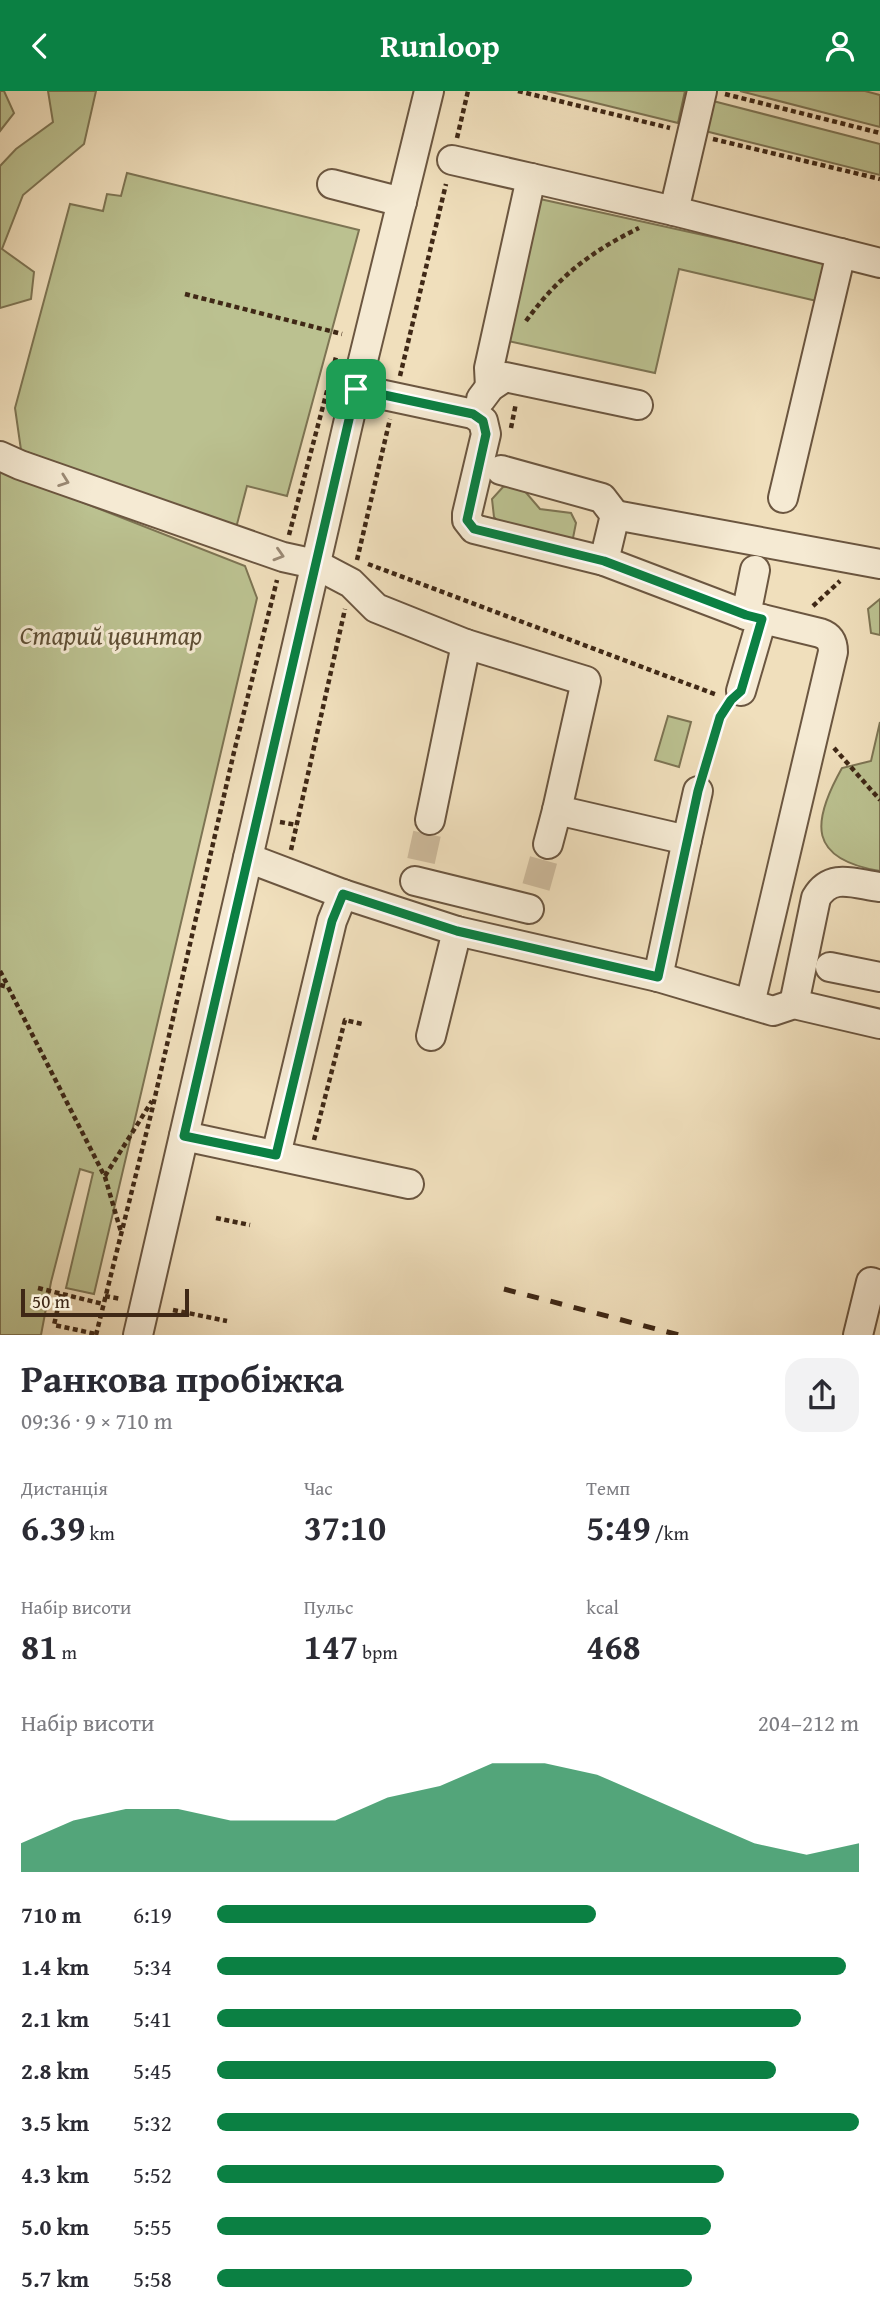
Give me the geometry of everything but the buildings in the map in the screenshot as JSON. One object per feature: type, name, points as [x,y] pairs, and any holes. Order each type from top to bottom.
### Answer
[{"type":"street","points":[[138,1335],[315,564],[429,91]]},
{"type":"street","points":[[674,211],[702,91]]},
{"type":"street","points":[[452,160],[674,211],[880,263]]},
{"type":"street","points":[[490,387],[489,368],[531,178]]},
{"type":"street","points":[[332,184],[402,202]]},
{"type":"street","points":[[783,498],[841,253]]},
{"type":"street","points":[[473,414],[490,387],[505,377],[638,405]]},
{"type":"street","points":[[356,389],[397,388],[473,414],[483,421],[486,434],[467,514],[474,529],[604,561],[765,620],[825,635],[833,644],[750,1004]]},
{"type":"street","points":[[0,456],[283,557],[354,571],[376,608],[466,644],[586,681],[548,844]]},
{"type":"street","points":[[501,470],[602,498],[615,515],[870,562]]},
{"type":"street","points":[[604,561],[615,515]]},
{"type":"street","points":[[736,695],[765,620],[755,570]]},
{"type":"street","points":[[430,820],[466,644]]},
{"type":"street","points":[[658,977],[698,791]]},
{"type":"street","points":[[557,810],[687,840]]},
{"type":"street","points":[[248,858],[343,894],[457,931],[658,977],[773,1011],[794,1004],[880,1024]]},
{"type":"street","points":[[406,916],[418,871],[533,898],[519,944]]},
{"type":"street","points":[[794,1004],[816,898],[821,889],[828,883],[837,881],[880,887]]},
{"type":"street","points":[[276,1155],[332,921],[343,894]]},
{"type":"street","points":[[431,1035],[457,931]]},
{"type":"street","points":[[830,967],[880,977]]},
{"type":"street","points":[[184,1136],[409,1184]]},
{"type":"street","points":[[858,1335],[871,1282],[880,1285]]},
{"type":"path","points":[[286,871],[468,91]]},
{"type":"path","points":[[714,91],[880,133]]},
{"type":"path","points":[[519,330],[543,298],[572,268],[605,245],[674,211]]},
{"type":"path","points":[[185,294],[342,334]]},
{"type":"path","points":[[61,1294],[54,1325],[96,1335],[155,1097],[234,752],[345,321]]},
{"type":"path","points":[[401,370],[413,373]]},
{"type":"path","points":[[765,620],[820,600],[870,562]]},
{"type":"path","points":[[354,571],[736,695],[720,717],[698,791]]},
{"type":"path","points":[[816,727],[880,800]]},
{"type":"path","points":[[0,971],[104,1177],[121,1233]]},
{"type":"path","points":[[0,985],[8,986]]},
{"type":"path","points":[[345,1020],[362,1024]]},
{"type":"path","points":[[104,1177],[155,1097]]},
{"type":"path","points":[[216,1218],[250,1225]]},
{"type":"path","points":[[38,1288],[103,1304]]},
{"type":"path","points":[[105,1296],[121,1299]]},
{"type":"path","points":[[173,1310],[227,1321]]},
{"type":"green space","points":[[0,91],[4,91],[14,113],[0,131]]},
{"type":"green space","points":[[48,91],[96,91],[84,144],[23,195],[2,249],[34,272],[31,299],[0,308],[0,166],[16,149],[53,122]]},
{"type":"green space","points":[[547,91],[685,91],[678,123]]},
{"type":"green space","points":[[740,91],[865,91],[880,95],[880,127]]},
{"type":"green space","points":[[713,101],[880,144],[880,175],[705,131]]},
{"type":"green space","points":[[127,173],[359,230],[287,496],[247,486],[236,528],[21,450],[15,408],[70,204],[103,211],[107,194],[121,196]]},
{"type":"green space","points":[[540,199],[830,263],[821,302],[679,269],[655,373],[508,341]]},
{"type":"green space","name":"Старий цвинтар","points":[[0,470],[245,566],[257,598],[94,1294],[66,1288],[93,1173],[80,1169],[51,1282],[41,1335],[0,1335]]},
{"type":"green space","points":[[512,485],[523,489],[540,509],[571,513],[576,523],[572,543],[506,531],[494,517],[492,499],[503,487]]},
{"type":"green space","points":[[880,599],[880,635],[871,633],[868,609]]},
{"type":"green space","points":[[668,716],[691,722],[679,767],[655,760]]},
{"type":"green space","points":[[880,722],[880,871],[839,858],[828,848],[822,836],[821,822],[842,768],[871,761]]},
{"type":"tunnel","points":[[421,861],[430,820]]},
{"type":"tunnel","points":[[536,887],[548,844]]},
{"type":"railway","points":[[504,1289],[679,1335]]},
{"type":"route","points":[[356,389],[473,414],[483,421],[486,434],[467,514],[467,520],[474,529],[604,561],[762,619],[741,691],[731,700],[720,717],[698,791],[658,977],[457,931],[343,894],[332,921],[276,1155],[184,1136],[356,389]]}]
